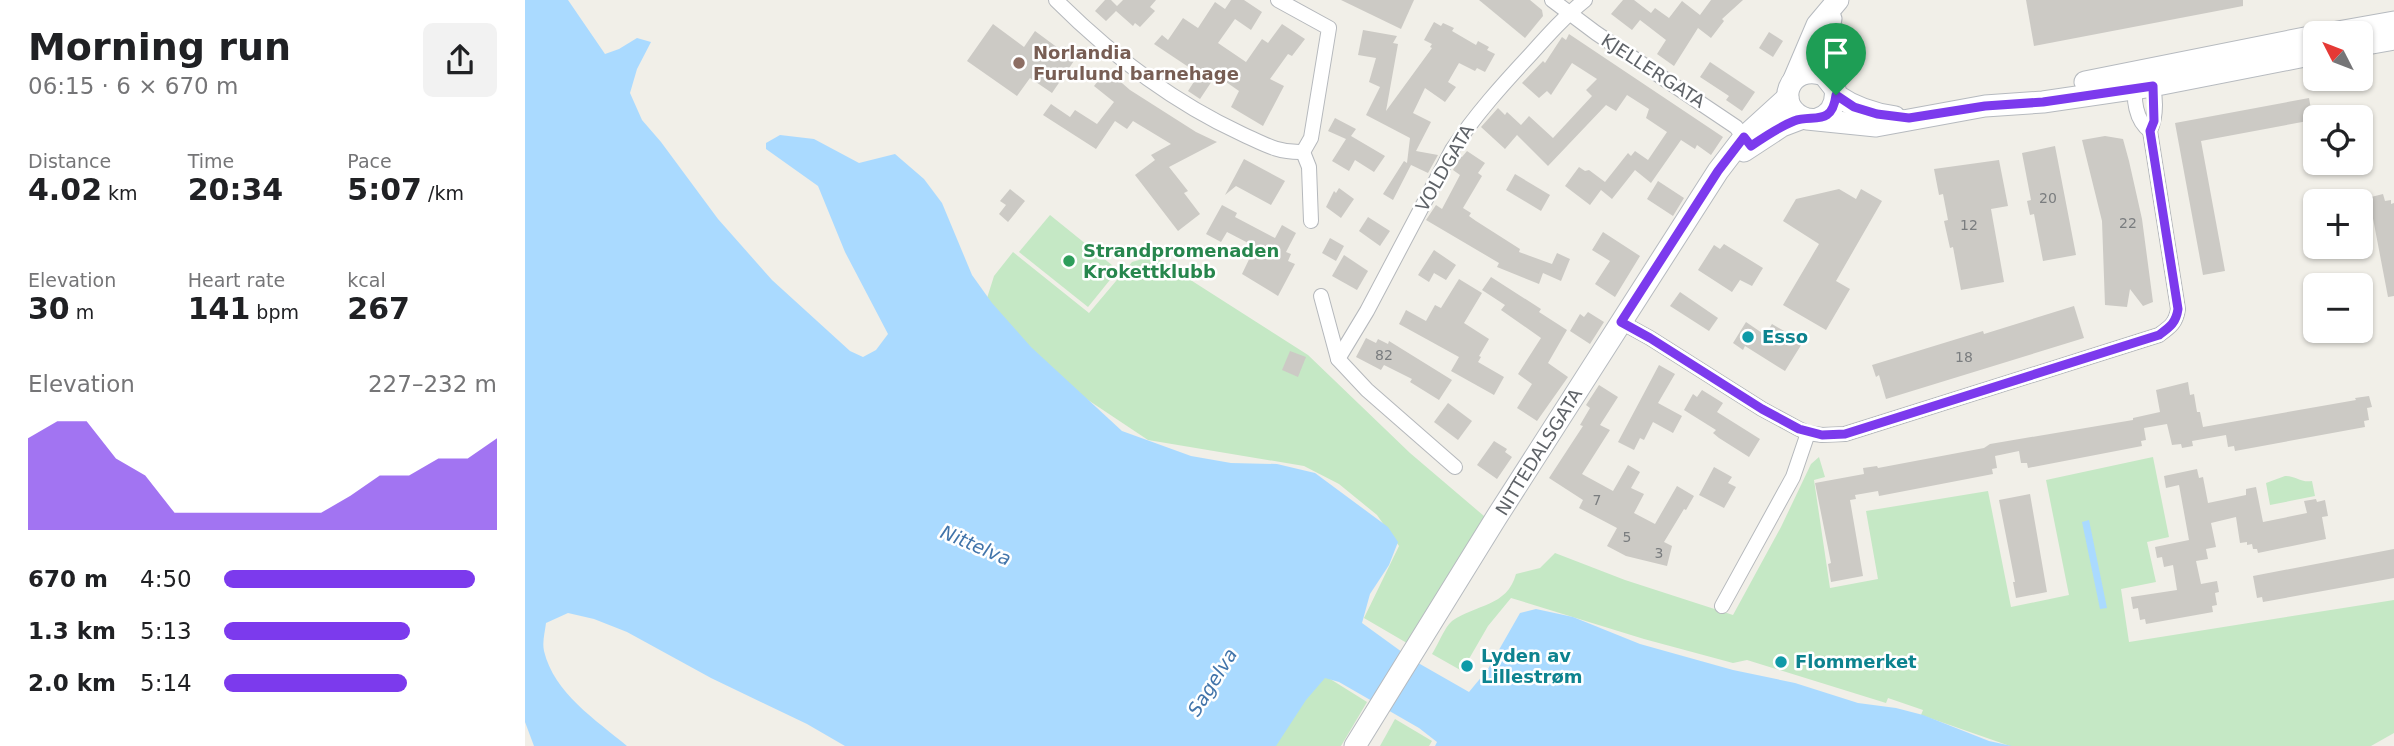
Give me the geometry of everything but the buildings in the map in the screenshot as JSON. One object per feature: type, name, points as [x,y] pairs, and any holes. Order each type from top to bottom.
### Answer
[{"type":"main road","name":"NITTEDALSGATA","points":[[1824,75],[1823,45],[1838,0]]},
{"type":"main road","name":"NITTEDALSGATA","points":[[1356,744],[1724,163],[1747,142],[1791,88],[1817,25],[1838,0]]},
{"type":"main road","points":[[2373,26],[2394,22]]},
{"type":"main road","points":[[2143,82],[2303,39]]},
{"type":"main road","points":[[2373,43],[2394,39]]},
{"type":"main road","points":[[1909,118],[1877,114],[1854,107],[1836,95],[1832,84],[1824,75],[1808,72],[1791,88],[1792,110],[1809,119],[1876,126],[1985,106],[2020,94],[2143,82],[2303,56]]},
{"type":"main road","points":[[1809,119],[1828,113],[1836,95]]},
{"type":"main road","name":"NITTEDALSGATA","points":[[1747,142],[1809,119]]},
{"type":"street","points":[[1056,0],[1123,61],[1185,104],[1284,153],[1303,152]]},
{"type":"street","points":[[1278,0],[1329,28],[1311,138],[1303,152]]},
{"type":"street","name":"KJELLERGATA","points":[[1552,0],[1736,127],[1747,142]]},
{"type":"street","name":"VOLDGATA","points":[[1338,359],[1468,126],[1501,86],[1569,13],[1585,0]]},
{"type":"street","points":[[1621,322],[1762,409],[1808,433],[1845,434],[2147,339],[2172,326],[2178,309],[2150,131],[2142,125],[2139,116],[2143,82]]},
{"type":"street","points":[[1303,152],[1309,167],[1311,221]]},
{"type":"street","points":[[1321,296],[1338,359],[1367,390],[1455,467]]},
{"type":"street","points":[[1722,606],[1793,477],[1808,433]]},
{"type":"green space","name":"Strandpromenaden Krokettklubb","points":[[1050,215],[1118,270],[1088,307],[1019,252]]},
{"type":"green space","points":[[1013,252],[1089,313],[1132,262],[1153,256],[1308,355],[1410,453],[1491,522],[1412,646],[1364,618],[1399,546],[1377,515],[1339,484],[1304,466],[1148,440],[1055,378],[982,314],[994,276]]},
{"type":"green space","points":[[1819,457],[1825,477],[1814,480],[1830,588],[1878,579],[1866,511],[1988,491],[2011,607],[2069,595],[2046,480],[2153,457],[2169,537],[2147,542],[2156,582],[2121,589],[2129,642],[2394,600],[2394,733],[2371,746],[2010,746],[1921,715],[1923,710],[1888,698],[1886,703],[1747,660],[1733,663],[1511,598],[1488,626],[1462,671],[1432,654],[1452,621],[1498,599],[1512,585],[1516,574],[1540,568],[1555,553],[1625,580],[1733,615],[1781,527],[1811,464]]},
{"type":"green space","points":[[2285,476],[2312,481],[2315,496],[2270,505],[2266,483]]},
{"type":"green space","points":[[1319,672],[1367,702],[1341,746],[1272,746]]},
{"type":"green space","points":[[1395,719],[1432,741],[1429,746],[1380,746]]},
{"type":"water","points":[[525,0],[568,0],[605,54],[637,38],[651,42],[637,69],[630,93],[642,120],[718,219],[772,280],[850,351],[863,357],[876,350],[888,334],[845,252],[818,186],[766,149],[766,143],[780,135],[814,139],[859,163],[895,154],[924,179],[942,203],[972,275],[992,303],[1031,347],[1122,431],[1191,456],[1231,463],[1277,464],[1315,473],[1388,527],[1398,542],[1389,565],[1370,594],[1362,623],[1413,660],[1469,692],[1488,669],[1520,613],[1536,609],[1573,617],[1640,644],[1733,670],[1795,683],[1858,703],[1923,715],[1989,741],[2012,746],[1435,746],[1437,742],[1419,728],[1339,682],[1325,678],[1306,700],[1276,746],[845,746],[627,632],[594,619],[568,613],[546,623],[543,648],[549,666],[566,693],[627,746],[534,746],[525,722]]},
{"type":"water","points":[[2089,520],[2107,608],[2100,609],[2082,522]]},
{"type":"place","name":"Norlandia Furulund barnehage","points":[[1019,63]]},
{"type":"place","name":"Strandpromenaden Krokettklubb","points":[[1069,261]]},
{"type":"place","name":"Esso","points":[[1748,337]]},
{"type":"place","name":"Flommerket","points":[[1781,662]]},
{"type":"place","name":"Lyden av Lillestrøm","points":[[1467,666]]},
{"type":"route","points":[[2153,86],[2154,121],[2150,131],[2178,309],[2172,326],[2159,335],[2004,385],[1845,434],[1822,435],[1808,433],[1762,409],[1621,322],[1718,171],[1744,137],[1751,146],[1791,122],[1823,117],[1832,108],[1836,95],[1854,107],[1877,114],[1909,118],[2153,86]]},
{"type":"water label","name":"Nittelva","points":[[976,545]]},
{"type":"water label","name":"Sagelva","points":[[1212,682]]}]
